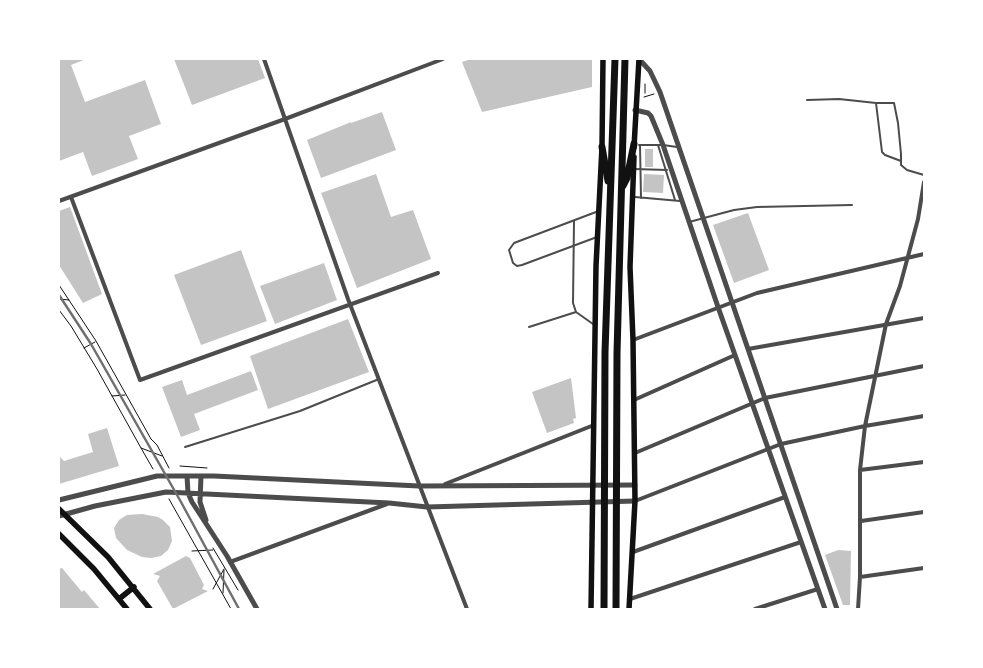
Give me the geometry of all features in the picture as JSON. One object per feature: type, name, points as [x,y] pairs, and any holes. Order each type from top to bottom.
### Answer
[{"type":"highway","points":[[604,609],[605,352],[615,59]]},
{"type":"highway","points":[[616,609],[617,353],[625,59]]},
{"type":"highway","points":[[621,191],[637,144]]},
{"type":"highway","points":[[602,147],[610,192]]},
{"type":"main road","points":[[591,609],[595,326],[602,147],[603,59]]},
{"type":"main road","points":[[629,609],[635,501],[634,340],[630,267],[632,197],[637,169],[636,108],[639,59]]},
{"type":"main road","points":[[59,509],[61,515],[108,557],[150,609]]},
{"type":"main road","points":[[59,534],[94,569],[127,609]]},
{"type":"main road","points":[[119,599],[134,587]]},
{"type":"street","points":[[264,59],[350,304],[466,609]]},
{"type":"street","points":[[59,202],[443,59]]},
{"type":"street","points":[[639,59],[650,71],[660,92],[837,609]]},
{"type":"street","points":[[636,108],[651,116],[825,609]]},
{"type":"street","points":[[858,609],[861,521],[860,470],[865,426],[886,324],[900,286],[918,219],[924,182]]},
{"type":"street","points":[[71,197],[140,380],[438,273]]},
{"type":"street","points":[[634,340],[757,293],[907,256],[924,254]]},
{"type":"street","points":[[748,350],[924,318]]},
{"type":"street","points":[[634,400],[735,355]]},
{"type":"street","points":[[635,453],[765,398],[924,366]]},
{"type":"street","points":[[61,515],[112,502],[166,492],[389,503],[427,508],[635,501],[781,444],[865,426],[924,416]]},
{"type":"street","points":[[445,484],[594,426]]},
{"type":"street","points":[[860,470],[924,462]]},
{"type":"street","points":[[59,500],[157,476],[201,476],[419,486],[445,484],[635,485]]},
{"type":"street","points":[[187,476],[188,493],[257,609]]},
{"type":"street","points":[[201,476],[200,502],[209,528]]},
{"type":"street","points":[[633,552],[785,497]]},
{"type":"street","points":[[230,562],[389,503]]},
{"type":"street","points":[[861,521],[924,512]]},
{"type":"street","points":[[630,599],[801,542]]},
{"type":"street","points":[[860,576],[924,568]]},
{"type":"street","points":[[755,609],[818,589]]},
{"type":"lane","points":[[807,100],[839,99],[894,103],[898,123],[901,165],[907,170],[924,175]]},
{"type":"lane","points":[[876,103],[882,152],[901,161]]},
{"type":"lane","points":[[637,144],[679,147]]},
{"type":"lane","points":[[641,198],[637,169],[669,170],[675,200]]},
{"type":"lane","points":[[632,197],[682,201]]},
{"type":"lane","points":[[690,222],[734,210],[758,207],[852,205]]},
{"type":"lane","points":[[597,237],[517,266],[513,263],[509,250],[514,244],[599,212]]},
{"type":"lane","points":[[574,221],[573,303],[576,312],[595,326]]},
{"type":"lane","points":[[529,327],[576,312]]},
{"type":"lane","points":[[185,447],[300,411],[379,380]]},
{"type":"path","points":[[645,92],[646,79]]},
{"type":"path","points":[[636,108],[643,101],[644,96],[660,92]]},
{"type":"path","points":[[59,285],[96,341],[173,476]]},
{"type":"path","points":[[59,299],[70,300]]},
{"type":"path","points":[[59,310],[84,348],[157,476]]},
{"type":"path","points":[[84,348],[96,341]]},
{"type":"path","points":[[112,396],[126,394]]},
{"type":"path","points":[[141,448],[163,457]]},
{"type":"path","points":[[180,466],[207,468]]},
{"type":"path","points":[[166,492],[231,609]]},
{"type":"path","points":[[192,551],[214,550]]},
{"type":"path","points":[[213,589],[224,568]]},
{"type":"path","points":[[224,568],[238,590]]},
{"type":"path","points":[[223,594],[224,568]]},
{"type":"building","points":[[59,59],[86,59],[71,65],[85,102],[145,80],[161,124],[129,136],[138,159],[92,176],[83,152],[59,161]]},
{"type":"building","points":[[174,59],[258,59],[265,78],[192,105]]},
{"type":"building","points":[[471,59],[592,59],[592,87],[482,112],[462,62]]},
{"type":"building","points":[[382,112],[396,150],[321,178],[307,140]]},
{"type":"building","points":[[645,149],[653,149],[653,167],[645,167]]},
{"type":"building","points":[[376,174],[391,217],[413,210],[431,259],[357,288],[321,193]]},
{"type":"building","points":[[644,174],[664,175],[663,193],[643,192]]},
{"type":"building","points":[[70,207],[102,294],[83,303],[59,265],[59,211]]},
{"type":"building","points":[[748,213],[769,270],[734,283],[713,225]]},
{"type":"building","points":[[241,250],[267,321],[201,345],[174,275]]},
{"type":"building","points":[[324,263],[337,300],[275,324],[260,286]]},
{"type":"building","points":[[348,319],[369,372],[268,409],[250,356]]},
{"type":"building","points":[[251,371],[258,390],[194,414],[200,430],[181,437],[162,387],[182,380],[187,395]]},
{"type":"building","points":[[571,378],[576,418],[573,419],[574,423],[547,433],[532,392]]},
{"type":"building","points":[[107,428],[119,466],[59,484],[59,456],[64,461],[93,452],[88,434]]},
{"type":"building","points":[[142,514],[158,517],[170,527],[172,541],[168,550],[161,556],[142,557],[127,550],[116,538],[114,528],[119,520],[127,515]]},
{"type":"building","points":[[838,550],[851,551],[850,605],[843,605],[825,555]]},
{"type":"building","points":[[186,556],[190,558],[204,585],[202,589],[208,591],[173,609],[157,581],[160,576],[153,574]]},
{"type":"building","points":[[62,568],[82,592],[84,590],[100,609],[59,609],[59,569]]},
{"type":"railway","points":[[59,295],[91,344],[181,502],[239,609]]}]
